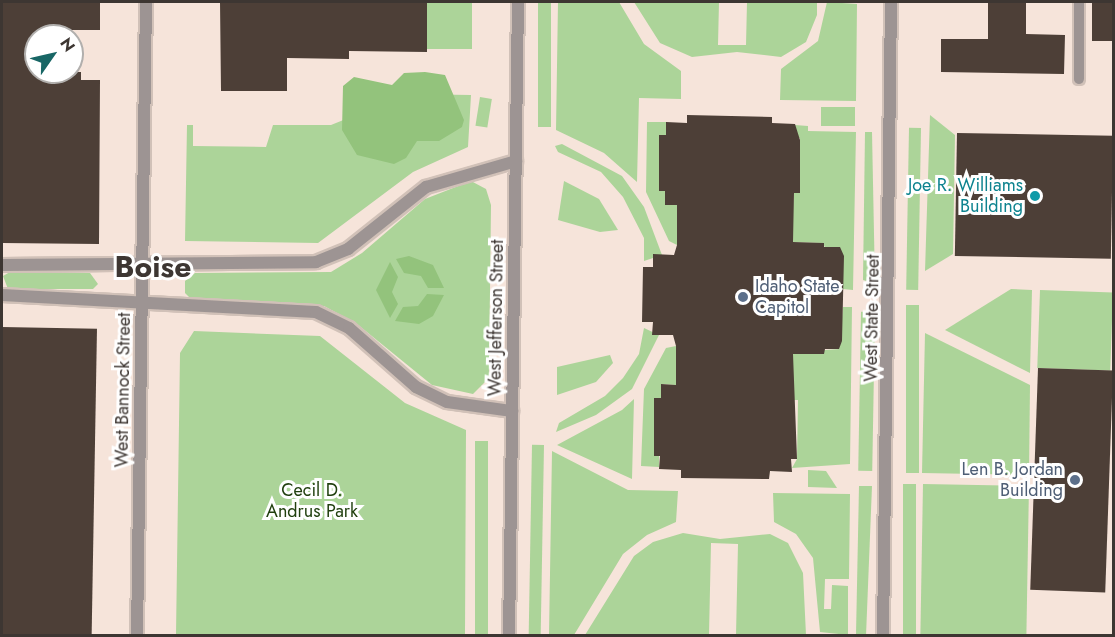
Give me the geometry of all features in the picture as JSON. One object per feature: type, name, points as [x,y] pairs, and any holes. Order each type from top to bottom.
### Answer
[{"type":"street","name":"West Bannock Street","points":[[137,636],[146,2]]},
{"type":"street","name":"West Jefferson Street","points":[[509,636],[518,2]]},
{"type":"street","name":"West State Street","points":[[883,636],[891,2]]},
{"type":"street","points":[[2,265],[143,267],[316,262],[348,249],[426,188],[516,161]]},
{"type":"street","points":[[2,295],[327,315],[416,387],[447,402],[513,411]]},
{"type":"lane","points":[[1078,79],[1079,2]]},
{"type":"green space","points":[[427,2],[472,2],[472,49],[427,49]]},
{"type":"green space","points":[[538,2],[551,2],[551,127],[538,127]]},
{"type":"green space","points":[[558,2],[619,2],[644,44],[681,71],[681,99],[639,98],[637,182],[604,153],[556,130]]},
{"type":"green space","points":[[634,2],[719,2],[718,45],[746,45],[747,2],[817,2],[817,15],[806,42],[781,57],[737,52],[692,57],[660,43]]},
{"type":"green space","points":[[827,2],[857,4],[856,101],[780,100],[781,69],[818,41]]},
{"type":"green space","points":[[425,72],[445,75],[464,120],[462,127],[439,141],[417,141],[406,158],[394,164],[357,155],[342,130],[343,86],[354,77],[392,85],[404,73]]},
{"type":"green space","points":[[408,94],[471,95],[468,147],[413,172],[318,243],[185,241],[187,125],[193,125],[193,146],[266,147],[273,125],[331,125]]},
{"type":"green space","points":[[480,97],[492,99],[487,128],[475,126]]},
{"type":"green space","points":[[821,107],[855,107],[855,126],[821,126]]},
{"type":"green space","points":[[930,115],[955,135],[953,254],[925,271]]},
{"type":"green space","points":[[647,122],[666,122],[666,135],[659,136],[659,191],[665,191],[665,205],[677,205],[677,245],[669,241],[646,192]]},
{"type":"green space","points":[[795,125],[808,126],[808,131],[856,132],[853,290],[843,289],[823,243],[790,242],[794,193],[800,192],[800,138],[795,138]]},
{"type":"green space","points":[[909,128],[921,128],[918,290],[906,290]]},
{"type":"green space","points":[[865,132],[872,132],[875,284],[863,280]]},
{"type":"green space","points":[[562,144],[622,176],[644,207],[662,255],[644,261],[644,238],[623,197],[601,172],[558,152],[555,146]]},
{"type":"green space","points":[[471,181],[486,189],[491,205],[489,378],[473,394],[432,385],[357,324],[324,306],[193,301],[185,293],[185,281],[195,273],[331,272],[362,253],[425,199]]},
{"type":"green space","points":[[564,181],[599,199],[618,230],[600,232],[558,220]]},
{"type":"green space","points":[[409,256],[433,265],[444,288],[428,288],[421,276],[404,273],[396,259]]},
{"type":"green space","points":[[390,262],[398,277],[392,292],[398,304],[390,318],[376,290]]},
{"type":"green space","points":[[10,272],[90,273],[98,284],[93,289],[8,289],[3,276]]},
{"type":"green space","points":[[1011,289],[1032,290],[1030,373],[945,330]]},
{"type":"green space","points":[[1040,290],[1113,293],[1110,371],[1037,368]]},
{"type":"green space","points":[[427,294],[444,295],[433,316],[419,324],[395,321],[403,307],[418,306]]},
{"type":"green space","points":[[906,305],[919,305],[919,473],[906,473]]},
{"type":"green space","points":[[843,307],[852,307],[850,464],[792,468],[797,459],[798,400],[792,400],[787,353],[839,349]]},
{"type":"green space","points":[[861,312],[875,312],[872,471],[858,471]]},
{"type":"green space","points":[[644,328],[659,335],[632,389],[596,415],[556,432],[559,423],[605,396],[623,378],[639,354]]},
{"type":"green space","name":"Cecil D. Andrus Park","points":[[194,331],[320,336],[405,403],[466,430],[465,635],[176,635],[180,353]]},
{"type":"green space","points":[[925,333],[1030,385],[1029,475],[922,473]]},
{"type":"green space","points":[[676,346],[676,385],[661,384],[661,398],[654,398],[654,456],[659,456],[659,467],[641,466],[644,389],[666,348]]},
{"type":"green space","points":[[610,355],[613,363],[596,382],[557,395],[557,367]]},
{"type":"green space","points":[[634,399],[632,479],[557,445],[622,410]]},
{"type":"green space","points":[[475,441],[488,441],[488,635],[475,635]]},
{"type":"green space","points":[[532,445],[544,445],[541,635],[529,635]]},
{"type":"green space","points":[[552,451],[628,490],[678,491],[676,522],[647,535],[623,554],[574,635],[549,635]]},
{"type":"green space","points":[[808,470],[826,471],[837,488],[808,487]]},
{"type":"green space","points":[[903,484],[916,484],[916,635],[903,635]]},
{"type":"green space","points":[[923,484],[1029,486],[1026,636],[920,635]]},
{"type":"green space","points":[[859,486],[872,486],[866,636],[856,635]]},
{"type":"green space","points":[[773,493],[850,494],[849,579],[825,579],[824,609],[831,609],[832,585],[848,586],[848,635],[820,632],[813,558],[796,534],[774,522]]},
{"type":"green space","points":[[683,533],[720,539],[770,534],[788,543],[803,573],[806,635],[736,635],[738,544],[711,543],[709,635],[585,635],[634,556],[653,542]]},
{"type":"building","points":[[2,2],[100,2],[100,30],[84,30],[84,24],[24,24],[24,84],[84,84],[84,80],[100,80],[99,244],[2,243]]},
{"type":"building","points":[[220,2],[427,2],[427,52],[349,51],[349,59],[287,58],[287,91],[221,91]]},
{"type":"building","points":[[988,2],[1026,2],[1026,34],[1065,35],[1064,74],[941,72],[941,39],[988,39]]},
{"type":"building","points":[[1092,2],[1113,2],[1113,41],[1092,41]]},
{"type":"building","name":"Idaho State Capitol","points":[[687,115],[772,117],[772,123],[795,124],[800,140],[800,193],[794,193],[793,242],[824,243],[824,247],[840,247],[844,256],[842,341],[839,349],[825,349],[824,354],[793,354],[797,459],[791,459],[792,472],[770,471],[769,479],[681,478],[681,470],[659,469],[660,456],[654,456],[654,398],[661,398],[661,384],[676,385],[676,346],[673,335],[652,335],[653,322],[642,322],[643,267],[653,267],[653,254],[674,255],[677,245],[677,205],[665,205],[665,191],[659,191],[659,135],[666,135],[666,122],[687,123]]},
{"type":"building","name":"Joe R. Williams Building","points":[[957,133],[1113,136],[1111,259],[955,256]]},
{"type":"building","points":[[2,327],[97,329],[92,636],[2,636]]},
{"type":"building","name":"Len B. Jordan Building","points":[[1038,368],[1113,371],[1105,592],[1030,590]]},
{"type":"place","name":"Joe R. Williams Building","points":[[1035,196]]},
{"type":"place","name":"Idaho State Capitol","points":[[743,297]]},
{"type":"place","name":"Len B. Jordan Building","points":[[1075,480]]},
{"type":"district","name":"Boise","points":[[153,267]]}]
